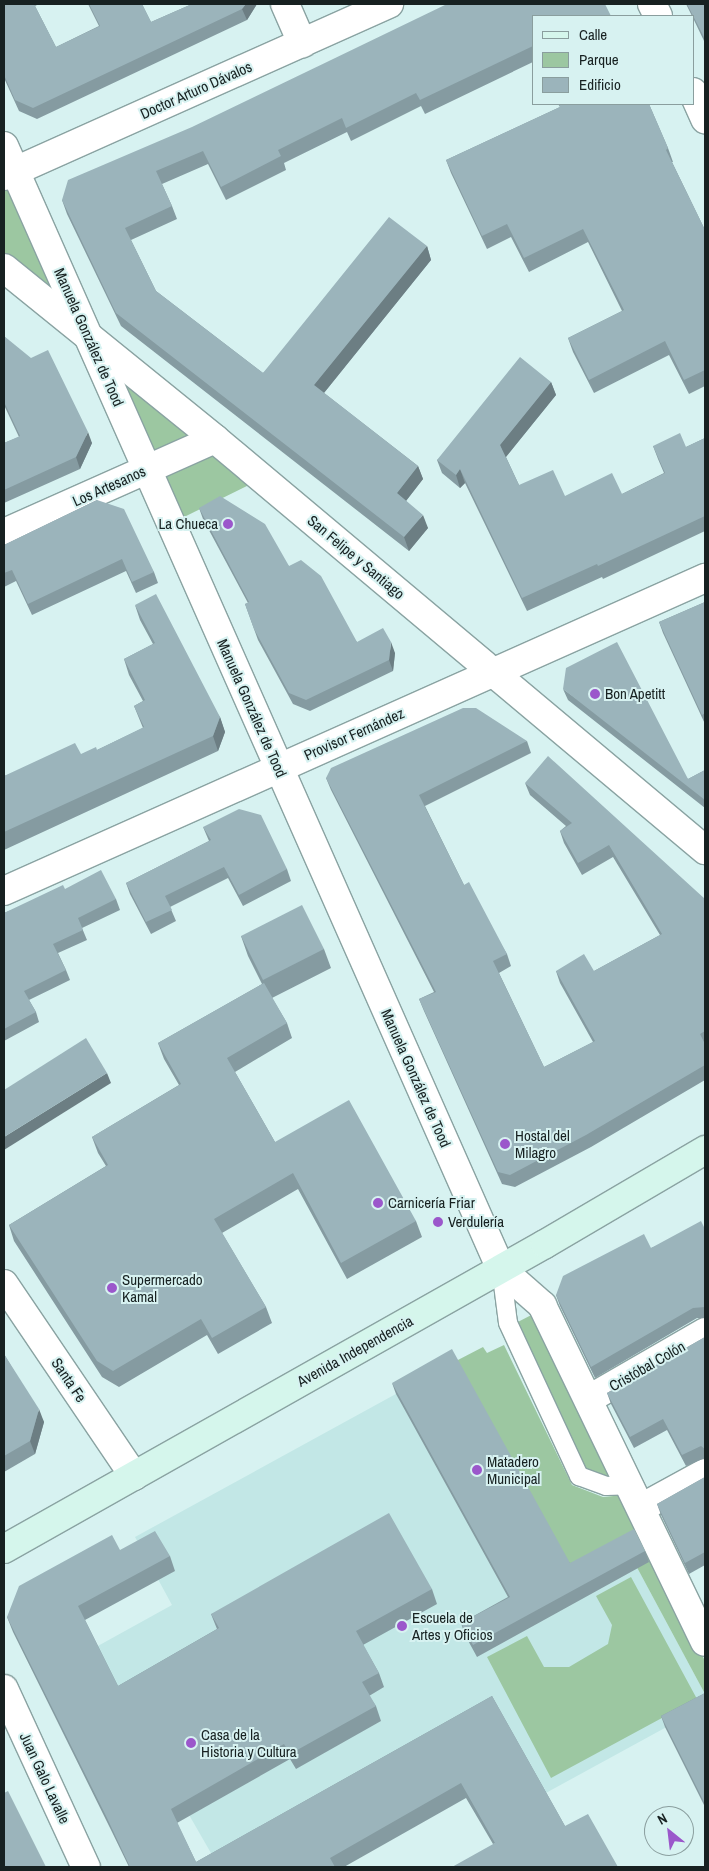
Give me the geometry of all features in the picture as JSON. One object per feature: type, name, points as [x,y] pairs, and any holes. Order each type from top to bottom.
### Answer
[{"type":"main road","name":"Avenida Independencia","points":[[4,1549],[501,1270],[705,1150]]},
{"type":"street","points":[[285,4],[302,43]]},
{"type":"street","name":"Doctor Arturo Dávalos","points":[[10,174],[389,4]]},
{"type":"street","points":[[694,94],[705,120]]},
{"type":"street","name":"Manuela González de Tood","points":[[4,146],[10,174],[90,339],[501,1270],[542,1305],[636,1496],[698,1609],[705,1642]]},
{"type":"street","name":"San Felipe y Santiago","points":[[4,268],[215,439],[705,850]]},
{"type":"street","name":"Los Artesanos","points":[[4,533],[215,439]]},
{"type":"street","name":"Provisor Fernández","points":[[4,891],[705,578]]},
{"type":"street","name":"Santa Fe","points":[[4,1284],[134,1476]]},
{"type":"street","name":"Cristóbal Colón","points":[[589,1399],[705,1332]]},
{"type":"street","points":[[636,1496],[705,1473]]},
{"type":"street","name":"Juan Galo Lavalle","points":[[4,1689],[86,1867]]},
{"type":"lane","name":"Manuela González de Tood","points":[[501,1270],[508,1323],[579,1476],[636,1496]]},
{"type":"shaded area","name":"Escuela de Artes y Oficios","points":[[456,1361],[626,1547],[705,1694],[705,1706],[544,1794],[498,1712],[219,1867],[127,1707],[96,1647],[172,1605],[135,1537]]},
{"type":"green space","points":[[14,176],[78,323],[4,262],[4,181]]},
{"type":"green space","points":[[102,355],[255,482],[178,520]]},
{"type":"green space","points":[[541,1310],[622,1476],[608,1477],[583,1467],[514,1324]]},
{"type":"green space","points":[[504,1345],[572,1485],[603,1497],[624,1495],[705,1661],[705,1694],[626,1547],[574,1575],[456,1361],[483,1347],[487,1353]]},
{"type":"green space","points":[[631,1577],[697,1699],[551,1778],[487,1657],[527,1636],[544,1667],[569,1667],[608,1644],[612,1625],[596,1596]]},
{"type":"building","points":[[4,4],[34,4],[56,47],[100,26],[89,4],[142,4],[151,22],[192,4],[246,4],[242,9],[33,108],[15,100],[4,75]]},
{"type":"building","points":[[447,4],[605,4],[610,15],[532,15],[532,46],[420,100],[416,93],[346,128],[342,118],[278,150],[281,156],[221,187],[203,151],[156,171],[172,206],[125,228],[156,291],[263,373],[389,217],[427,246],[314,385],[418,466],[397,493],[423,515],[404,537],[116,313],[62,200],[68,180],[192,127]]},
{"type":"building","points":[[687,4],[705,4],[705,39],[694,15]]},
{"type":"building","points":[[559,105],[649,105],[668,148],[666,150],[705,230],[705,370],[684,380],[665,341],[589,380],[568,338],[624,310],[583,229],[524,258],[507,224],[482,236],[446,160],[560,107]]},
{"type":"building","points":[[4,336],[31,358],[48,350],[88,432],[76,457],[4,490],[4,443],[20,436],[4,402]]},
{"type":"building","points":[[520,357],[551,382],[500,445],[519,485],[553,470],[565,496],[612,473],[622,494],[665,473],[653,446],[680,433],[686,447],[705,438],[705,516],[598,566],[597,564],[522,598],[460,469],[456,475],[437,460]]},
{"type":"building","points":[[220,496],[265,524],[289,566],[301,560],[321,576],[357,642],[383,628],[391,642],[389,660],[306,700],[289,693],[254,629],[245,604],[249,602],[199,508]]},
{"type":"building","points":[[97,500],[124,509],[154,572],[132,582],[122,559],[28,604],[12,570],[4,573],[4,545]]},
{"type":"building","points":[[156,594],[220,717],[213,736],[4,832],[4,776],[75,743],[81,754],[96,747],[97,750],[144,727],[134,706],[145,700],[124,659],[155,643],[135,605]]},
{"type":"building","points":[[705,602],[705,713],[702,715],[659,622]]},
{"type":"building","points":[[617,642],[688,779],[705,770],[705,800],[563,689],[566,668]]},
{"type":"building","points":[[463,708],[476,708],[527,741],[419,795],[464,885],[469,882],[507,954],[493,961],[544,1067],[595,1041],[556,971],[584,954],[594,971],[662,934],[609,845],[578,863],[560,831],[572,823],[525,783],[548,756],[705,899],[705,1031],[700,1034],[705,1044],[705,1065],[586,1135],[510,1175],[498,1172],[419,999],[436,992],[326,778],[331,768]]},
{"type":"building","points":[[239,809],[261,815],[287,869],[239,895],[224,867],[165,896],[172,910],[146,922],[126,883],[211,840],[203,827]]},
{"type":"building","points":[[101,870],[116,899],[78,918],[83,930],[53,944],[66,970],[24,991],[36,1012],[4,1029],[4,913],[63,885],[65,889]]},
{"type":"building","points":[[302,905],[324,949],[263,980],[241,936]]},
{"type":"building","points":[[264,983],[287,1023],[227,1058],[275,1142],[349,1100],[416,1221],[341,1263],[293,1173],[214,1219],[266,1307],[212,1338],[201,1319],[113,1371],[97,1361],[9,1225],[108,1165],[92,1137],[181,1084],[158,1043]]},
{"type":"building","points":[[86,1038],[107,1073],[4,1137],[4,1090]]},
{"type":"building","points":[[701,1221],[705,1229],[705,1307],[693,1308],[591,1367],[556,1295],[563,1276],[644,1234],[651,1248]]},
{"type":"building","points":[[705,1337],[705,1449],[701,1446],[682,1455],[663,1419],[630,1437],[607,1393]]},
{"type":"building","name":"Matadero Municipal","points":[[452,1349],[570,1563],[634,1529],[645,1551],[473,1645],[461,1623],[510,1597],[392,1383]]},
{"type":"building","points":[[4,1354],[39,1409],[30,1441],[4,1456]]},
{"type":"building","points":[[705,1477],[705,1552],[685,1563],[657,1504]]},
{"type":"building","points":[[389,1513],[432,1589],[356,1631],[379,1673],[362,1682],[376,1706],[290,1754],[284,1744],[171,1809],[196,1862],[492,1696],[565,1826],[588,1814],[618,1867],[452,1867],[495,1843],[461,1783],[330,1858],[335,1867],[130,1867],[7,1617],[19,1586],[112,1535],[120,1550],[155,1531],[170,1556],[78,1606],[118,1686],[219,1628],[211,1614]]},
{"type":"building","points":[[705,1693],[705,1804],[661,1716]]},
{"type":"building","points":[[8,1791],[46,1867],[4,1867],[4,1793]]},
{"type":"place","name":"La Chueca","points":[[228,524]]},
{"type":"place","name":"Bon Apetitt","points":[[595,694]]},
{"type":"place","name":"Hostal del Milagro","points":[[505,1144]]},
{"type":"place","name":"Carnicería Friar","points":[[378,1203]]},
{"type":"place","name":"Verdulería","points":[[438,1222]]},
{"type":"place","name":"Supermercado Kamal","points":[[112,1288]]},
{"type":"place","name":"Matadero Municipal","points":[[477,1470]]},
{"type":"place","name":"Escuela de Artes y Oficios","points":[[402,1626]]},
{"type":"place","name":"Casa de la Historia y Cultura","points":[[191,1743]]}]
